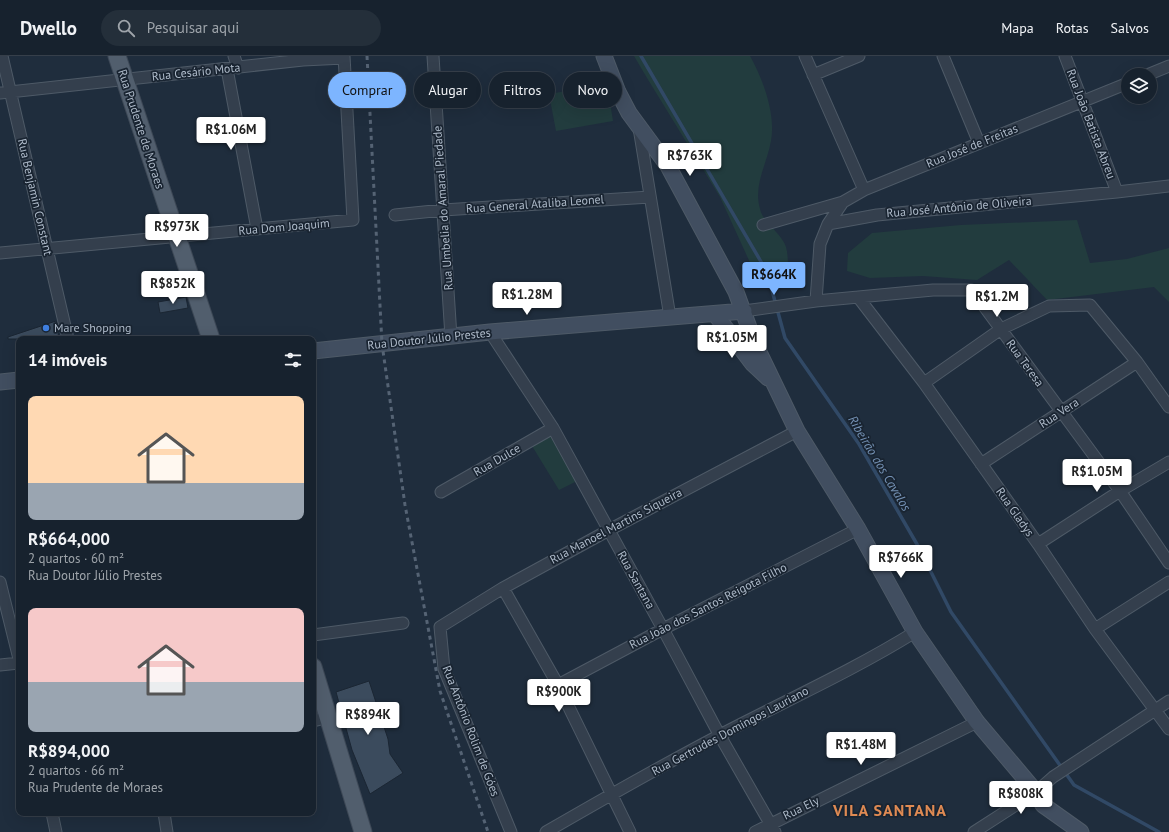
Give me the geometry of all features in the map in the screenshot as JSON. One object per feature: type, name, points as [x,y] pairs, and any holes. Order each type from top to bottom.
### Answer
[{"type":"main road","name":"Rua Prudente de Moraes","points":[[117,56],[210,336]]},
{"type":"main road","points":[[604,56],[618,92],[629,113],[668,166],[736,292],[753,338],[797,431],[858,529],[915,632],[977,722],[1036,792],[1044,805],[1081,832]]},
{"type":"main road","name":"Rua Doutor Júlio Prestes","points":[[316,351],[490,332],[744,312]]},
{"type":"main road","points":[[716,314],[752,363],[773,383]]},
{"type":"main road","points":[[0,382],[16,380]]},
{"type":"main road","points":[[316,686],[321,719],[363,832]]},
{"type":"street","name":"Rua Benjamin Constant","points":[[2,56],[5,92],[48,249],[67,336]]},
{"type":"street","points":[[234,56],[232,68],[257,229]]},
{"type":"street","name":"Rua Umbelia do Amaral Piedade","points":[[433,56],[451,337]]},
{"type":"street","points":[[805,56],[864,190]]},
{"type":"street","points":[[813,75],[859,56]]},
{"type":"street","points":[[943,56],[979,143]]},
{"type":"street","name":"Rua João Batista Abreu","points":[[1065,56],[1117,192]]},
{"type":"street","name":"Rua Cesário Mota","points":[[5,92],[303,60],[344,57]]},
{"type":"street","name":"Rua Dom Joaquim","points":[[0,253],[353,220],[344,57]]},
{"type":"street","points":[[1157,71],[1169,66]]},
{"type":"street","name":"Rua José de Freitas","points":[[828,224],[843,202],[864,190],[1121,86]]},
{"type":"street","points":[[639,127],[670,317]]},
{"type":"street","name":"Rua José Antônio de Oliveira","points":[[828,224],[877,214],[1169,186]]},
{"type":"street","name":"Rua General Ataliba Leonel","points":[[395,214],[650,197]]},
{"type":"street","points":[[762,225],[843,202]]},
{"type":"street","points":[[816,301],[820,244],[828,224]]},
{"type":"street","name":"Rua Teresa","points":[[790,306],[816,301],[933,290],[972,290],[1120,491],[1169,563]]},
{"type":"street","name":"Rua Gladys","points":[[858,297],[924,383],[1038,544],[1095,629],[1169,728]]},
{"type":"street","points":[[924,383],[1000,329],[1049,306],[1090,305],[1137,362],[1169,407]]},
{"type":"street","name":"Rua Doutor Júlio Prestes","points":[[744,312],[790,306]]},
{"type":"street","name":"Rua Santana","points":[[490,332],[552,428],[720,736],[772,828]]},
{"type":"street","name":"Rua Vera","points":[[981,464],[1137,362]]},
{"type":"street","name":"Rua Dulce","points":[[441,492],[552,428]]},
{"type":"street","name":"Rua Manoel Martins Siqueira","points":[[440,628],[503,588],[609,530],[797,431]]},
{"type":"street","points":[[1038,544],[1120,491],[1169,462]]},
{"type":"street","name":"Rua João dos Santos Reigota Filho","points":[[558,685],[663,629],[858,529]]},
{"type":"street","points":[[0,582],[16,647]]},
{"type":"street","points":[[1095,629],[1169,582]]},
{"type":"street","points":[[503,588],[558,685],[630,832]]},
{"type":"street","points":[[316,635],[403,623]]},
{"type":"street","name":"Rua Antônio Rolim de Góes","points":[[440,628],[444,669],[511,832]]},
{"type":"street","name":"Rua Gertrudes Domingos Lauriano","points":[[546,832],[611,794],[881,653],[915,632]]},
{"type":"street","points":[[0,665],[16,663]]},
{"type":"street","points":[[974,832],[1036,792],[1053,778],[1081,759],[1169,702]]},
{"type":"street","name":"Rua Ely","points":[[755,832],[772,828],[977,722]]},
{"type":"street","points":[[53,816],[56,832]]},
{"type":"street","points":[[165,816],[168,832]]},
{"type":"green space","points":[[634,56],[750,56],[764,86],[772,120],[771,141],[759,183],[758,200],[764,218],[784,242],[787,250],[788,271],[777,280],[752,267],[720,197]]},
{"type":"green space","points":[[563,92],[563,108],[611,108],[613,121],[556,131],[552,108],[555,108],[555,93]]},
{"type":"green space","points":[[1077,220],[1090,263],[1127,259],[1169,248],[1169,302],[1154,287],[1047,300],[1009,260],[977,280],[923,276],[870,278],[847,271],[848,253],[872,233],[961,225]]},
{"type":"green space","points":[[553,433],[579,480],[559,490],[532,446]]},
{"type":"building","points":[[186,297],[188,308],[160,313],[158,302]]},
{"type":"building","name":"Mare Shopping","points":[[56,321],[58,336],[16,336],[16,339],[8,339],[8,337]]},
{"type":"building","points":[[369,681],[388,739],[390,754],[403,773],[370,794],[352,750],[336,692]]},
{"type":"waterway","name":"Ribeirão dos Cavalos","points":[[641,56],[767,272],[785,338],[859,444],[918,546],[951,612],[1074,785],[1159,832]]},
{"type":"railway","points":[[367,56],[382,344],[405,505],[440,691],[488,832]]},
{"type":"place","name":"Mare Shopping","points":[[46,328]]},
{"type":"district","name":"VILA SANTANA","points":[[890,810]]}]
